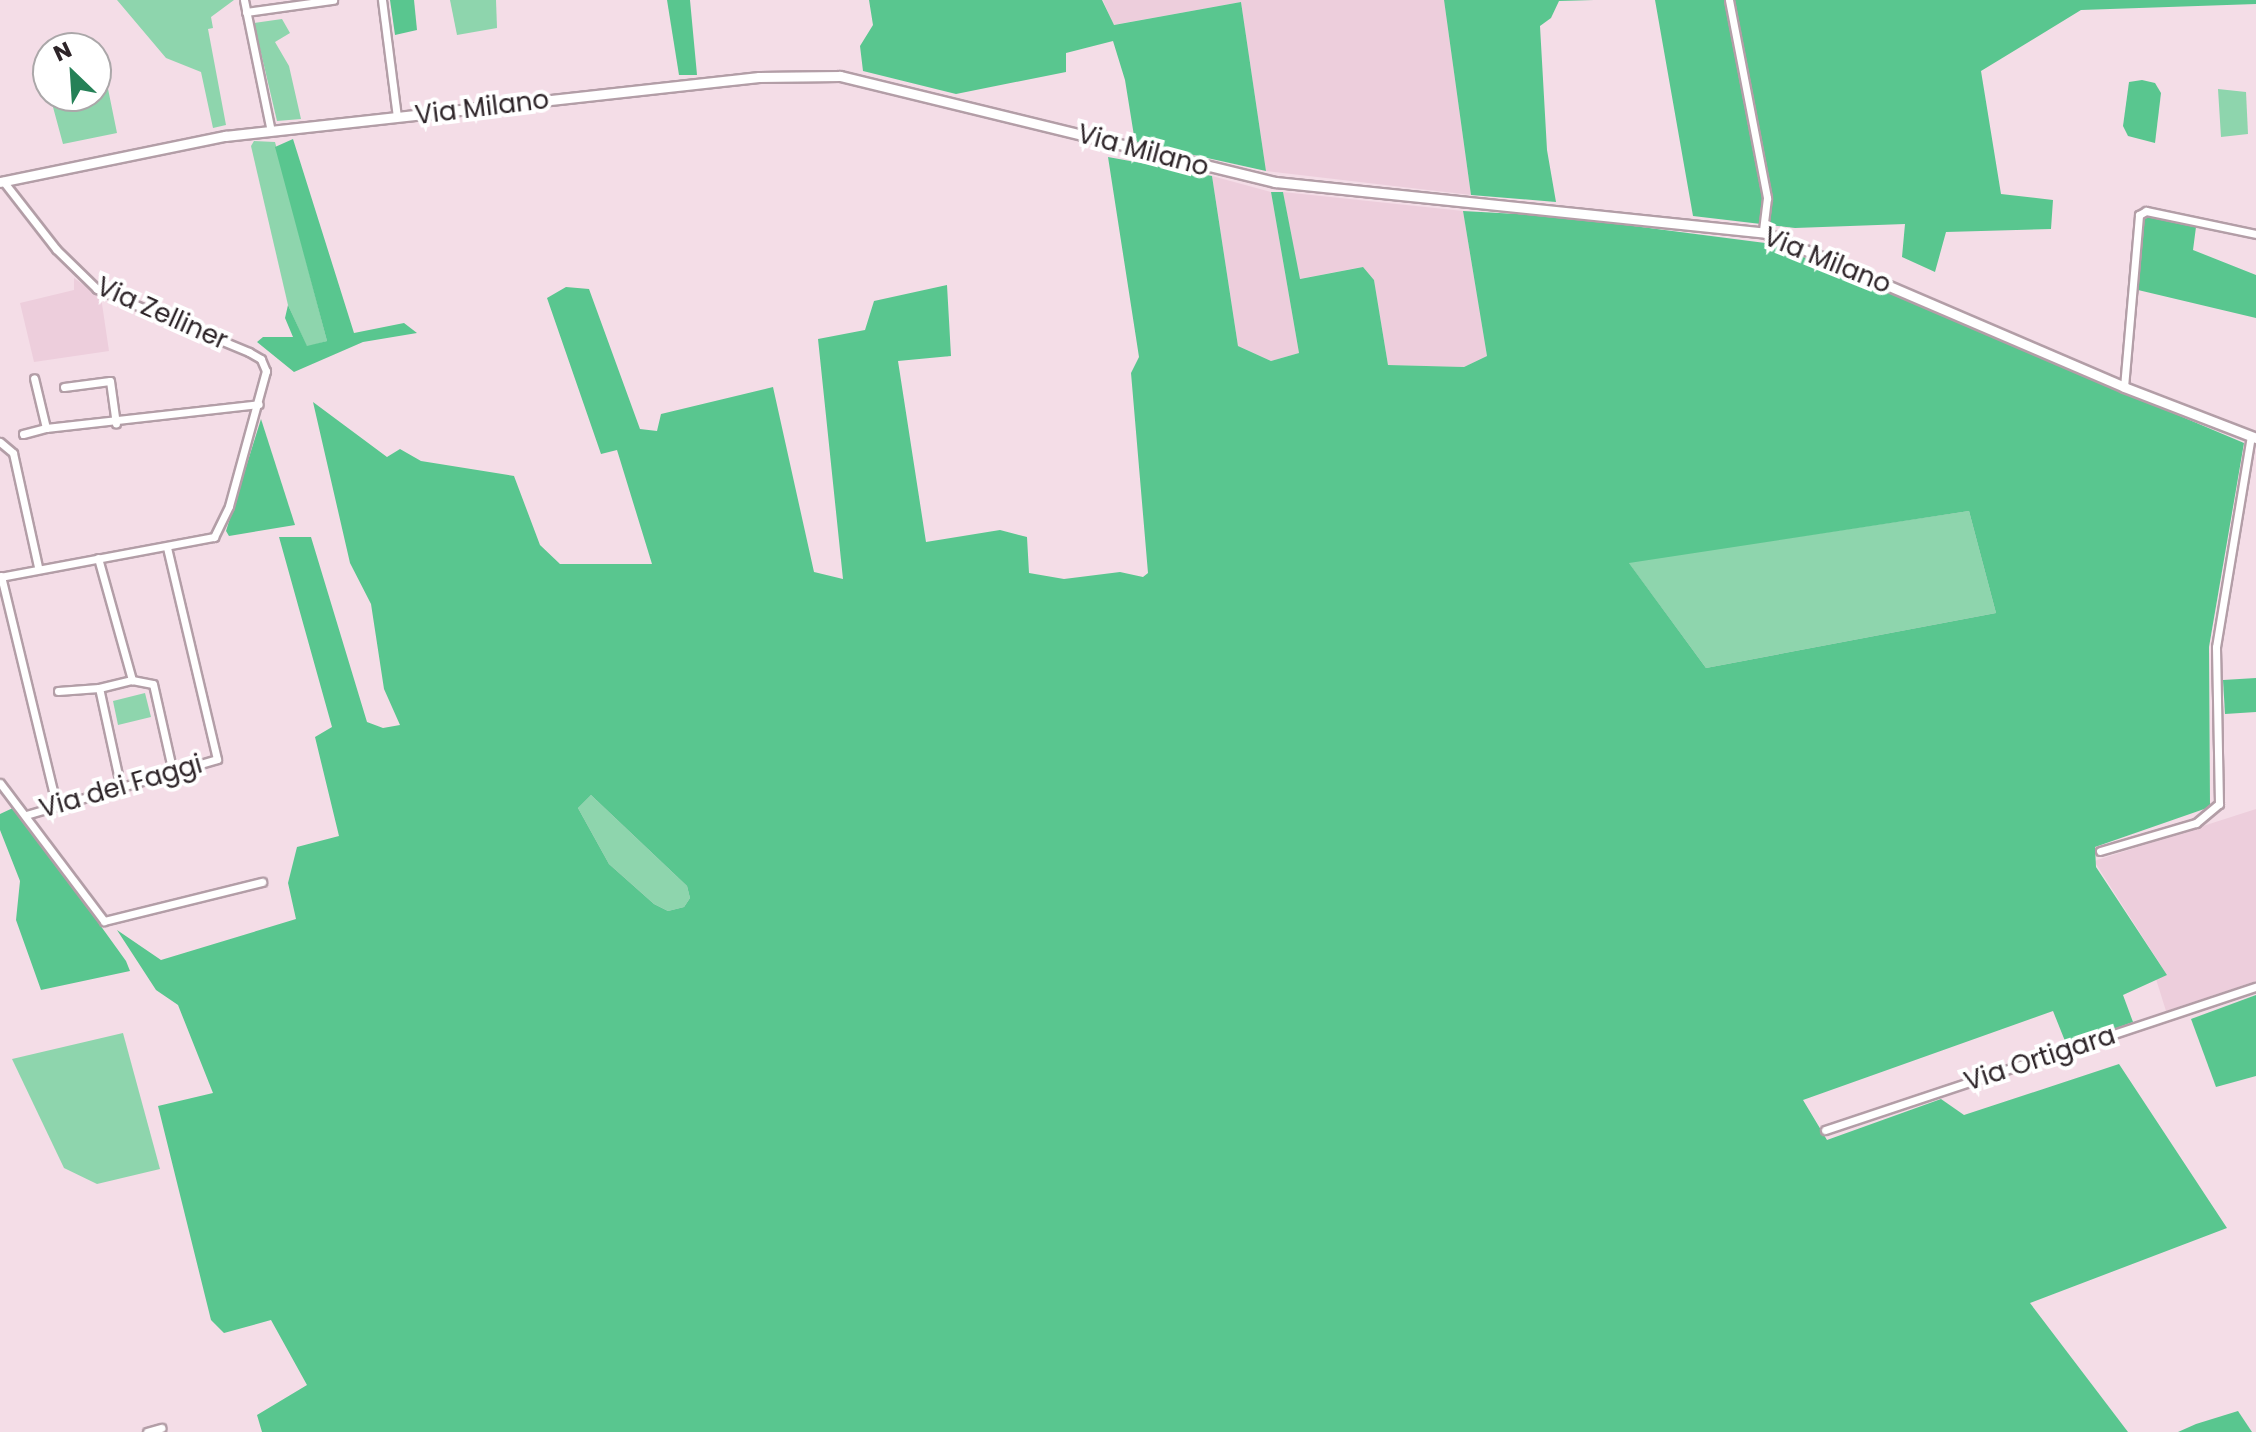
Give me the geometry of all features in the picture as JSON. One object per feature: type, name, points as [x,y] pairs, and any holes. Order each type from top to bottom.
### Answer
[{"type":"street","points":[[244,0],[271,131]]},
{"type":"street","points":[[246,12],[333,0]]},
{"type":"street","points":[[382,0],[397,117]]},
{"type":"street","points":[[1729,0],[1767,198],[1763,232]]},
{"type":"street","name":"Via Milano","points":[[2,182],[176,145],[271,131],[759,77],[824,75],[887,85],[1227,173],[1376,194],[1763,232],[2124,387],[2254,437]]},
{"type":"street","name":"Via Zelliner","points":[[2,182],[56,249],[97,289],[249,352],[265,367],[259,404]]},
{"type":"street","points":[[2124,387],[2139,215],[2146,211],[2256,234]]},
{"type":"street","points":[[34,378],[46,428]]},
{"type":"street","points":[[64,387],[110,381],[116,424]]},
{"type":"street","points":[[23,434],[46,428],[116,424],[259,404],[218,532],[206,541],[38,567],[0,576],[56,804]]},
{"type":"street","points":[[2100,851],[2196,823],[2219,804],[2216,647],[2254,437]]},
{"type":"street","points":[[0,442],[13,453],[38,567]]},
{"type":"street","name":"Via dei Faggi","points":[[26,815],[172,768],[217,759],[167,547]]},
{"type":"street","points":[[98,558],[132,680]]},
{"type":"street","points":[[58,691],[99,688],[132,680],[153,684],[172,768]]},
{"type":"street","points":[[99,688],[120,784]]},
{"type":"street","points":[[0,783],[104,921],[262,882]]},
{"type":"street","name":"Via Ortigara","points":[[1825,1130],[2256,987]]},
{"type":"street","points":[[147,1432],[161,1428]]},
{"type":"shaded area","points":[[1103,0],[1444,0],[1471,195],[1266,171],[1241,2],[1113,25]]},
{"type":"shaded area","points":[[1212,176],[1271,192],[1299,353],[1271,361],[1238,346]]},
{"type":"shaded area","points":[[1283,192],[1463,211],[1487,356],[1464,367],[1388,365],[1374,280],[1362,267],[1299,279]]},
{"type":"shaded area","points":[[74,278],[101,297],[109,351],[34,362],[20,303],[74,290]]},
{"type":"shaded area","points":[[2256,809],[2256,981],[2166,1011],[2156,979],[2167,975],[2094,861]]},
{"type":"green space","points":[[117,0],[234,0],[211,17],[213,28],[208,29],[226,125],[213,128],[201,72],[166,58]]},
{"type":"green space","points":[[390,0],[414,0],[417,30],[395,35]]},
{"type":"green space","points":[[450,0],[496,0],[497,28],[457,35]]},
{"type":"green space","points":[[667,0],[690,0],[697,75],[679,75]]},
{"type":"green space","points":[[869,0],[1102,0],[1114,25],[1241,2],[1266,171],[1135,142],[1125,80],[1113,41],[1066,53],[1066,72],[956,94],[863,71],[860,46],[873,25]]},
{"type":"green space","points":[[1444,0],[1594,0],[1559,1],[1551,18],[1540,26],[1547,150],[1556,202],[1471,195]]},
{"type":"green space","points":[[1655,0],[2256,0],[2256,4],[2081,10],[1981,71],[2001,194],[2053,200],[2051,229],[1946,232],[1935,272],[1902,257],[1905,224],[1795,228],[1693,216]]},
{"type":"green space","points":[[282,19],[290,33],[275,42],[289,66],[301,119],[277,121],[254,23]]},
{"type":"green space","points":[[2142,80],[2155,83],[2161,93],[2155,143],[2128,136],[2123,126],[2129,82]]},
{"type":"green space","points":[[2218,89],[2246,92],[2248,134],[2221,137]]},
{"type":"green space","points":[[112,108],[117,133],[63,144],[54,112],[112,112]]},
{"type":"green space","points":[[293,139],[354,333],[404,323],[417,333],[363,342],[294,372],[257,342],[263,337],[293,337],[285,318],[288,305],[307,346],[327,341],[275,147]]},
{"type":"green space","points":[[254,141],[275,142],[327,341],[307,347],[288,305],[251,146]]},
{"type":"green space","points":[[1108,157],[1212,176],[1238,346],[1271,361],[1299,353],[1271,192],[1283,192],[1300,279],[1363,267],[1374,280],[1388,365],[1464,367],[1487,356],[1463,211],[1556,216],[1773,244],[2244,443],[2209,647],[2210,807],[2095,847],[2096,867],[2167,975],[2123,995],[2133,1022],[2067,1046],[2053,1011],[1803,1100],[1827,1140],[1941,1099],[1964,1115],[2119,1064],[2227,1228],[2030,1303],[2128,1432],[262,1432],[257,1415],[307,1385],[271,1320],[224,1333],[211,1320],[158,1106],[213,1093],[178,1005],[156,990],[117,930],[161,960],[296,919],[288,883],[297,847],[339,836],[315,737],[332,727],[279,537],[311,537],[367,722],[383,728],[400,725],[384,689],[371,604],[350,563],[313,402],[387,457],[400,449],[421,461],[514,476],[540,545],[560,564],[652,564],[617,450],[601,454],[547,298],[566,287],[589,289],[640,429],[657,431],[661,414],[773,387],[814,572],[843,579],[818,339],[865,330],[874,301],[947,285],[951,356],[898,361],[926,542],[1000,530],[1027,537],[1029,573],[1064,579],[1120,572],[1143,577],[1148,573],[1131,373],[1139,357]],"holes":[[[1969,511],[1996,613],[1706,668],[1629,563]],[[591,795],[687,886],[690,898],[684,907],[668,911],[654,904],[609,864],[578,808]]]},
{"type":"green space","points":[[2149,214],[2196,227],[2193,250],[2256,275],[2256,318],[2138,290],[2139,221]]},
{"type":"green space","points":[[261,419],[295,525],[229,536],[226,531]]},
{"type":"green space","points":[[1969,511],[1996,613],[1706,668],[1628,562]]},
{"type":"green space","points":[[2256,678],[2256,712],[2225,714],[2223,680]]},
{"type":"green space","points":[[145,693],[151,717],[118,725],[113,701]]},
{"type":"green space","points":[[591,795],[687,886],[690,898],[684,907],[668,911],[654,904],[609,864],[578,808]]},
{"type":"green space","points":[[15,807],[126,961],[130,971],[41,990],[16,920],[20,881],[0,830],[0,814]]},
{"type":"green space","points":[[2256,995],[2256,1076],[2216,1087],[2191,1019]]},
{"type":"green space","points":[[123,1033],[160,1169],[97,1184],[64,1168],[12,1059]]},
{"type":"green space","points":[[2238,1411],[2252,1432],[2178,1432],[2196,1424]]}]
